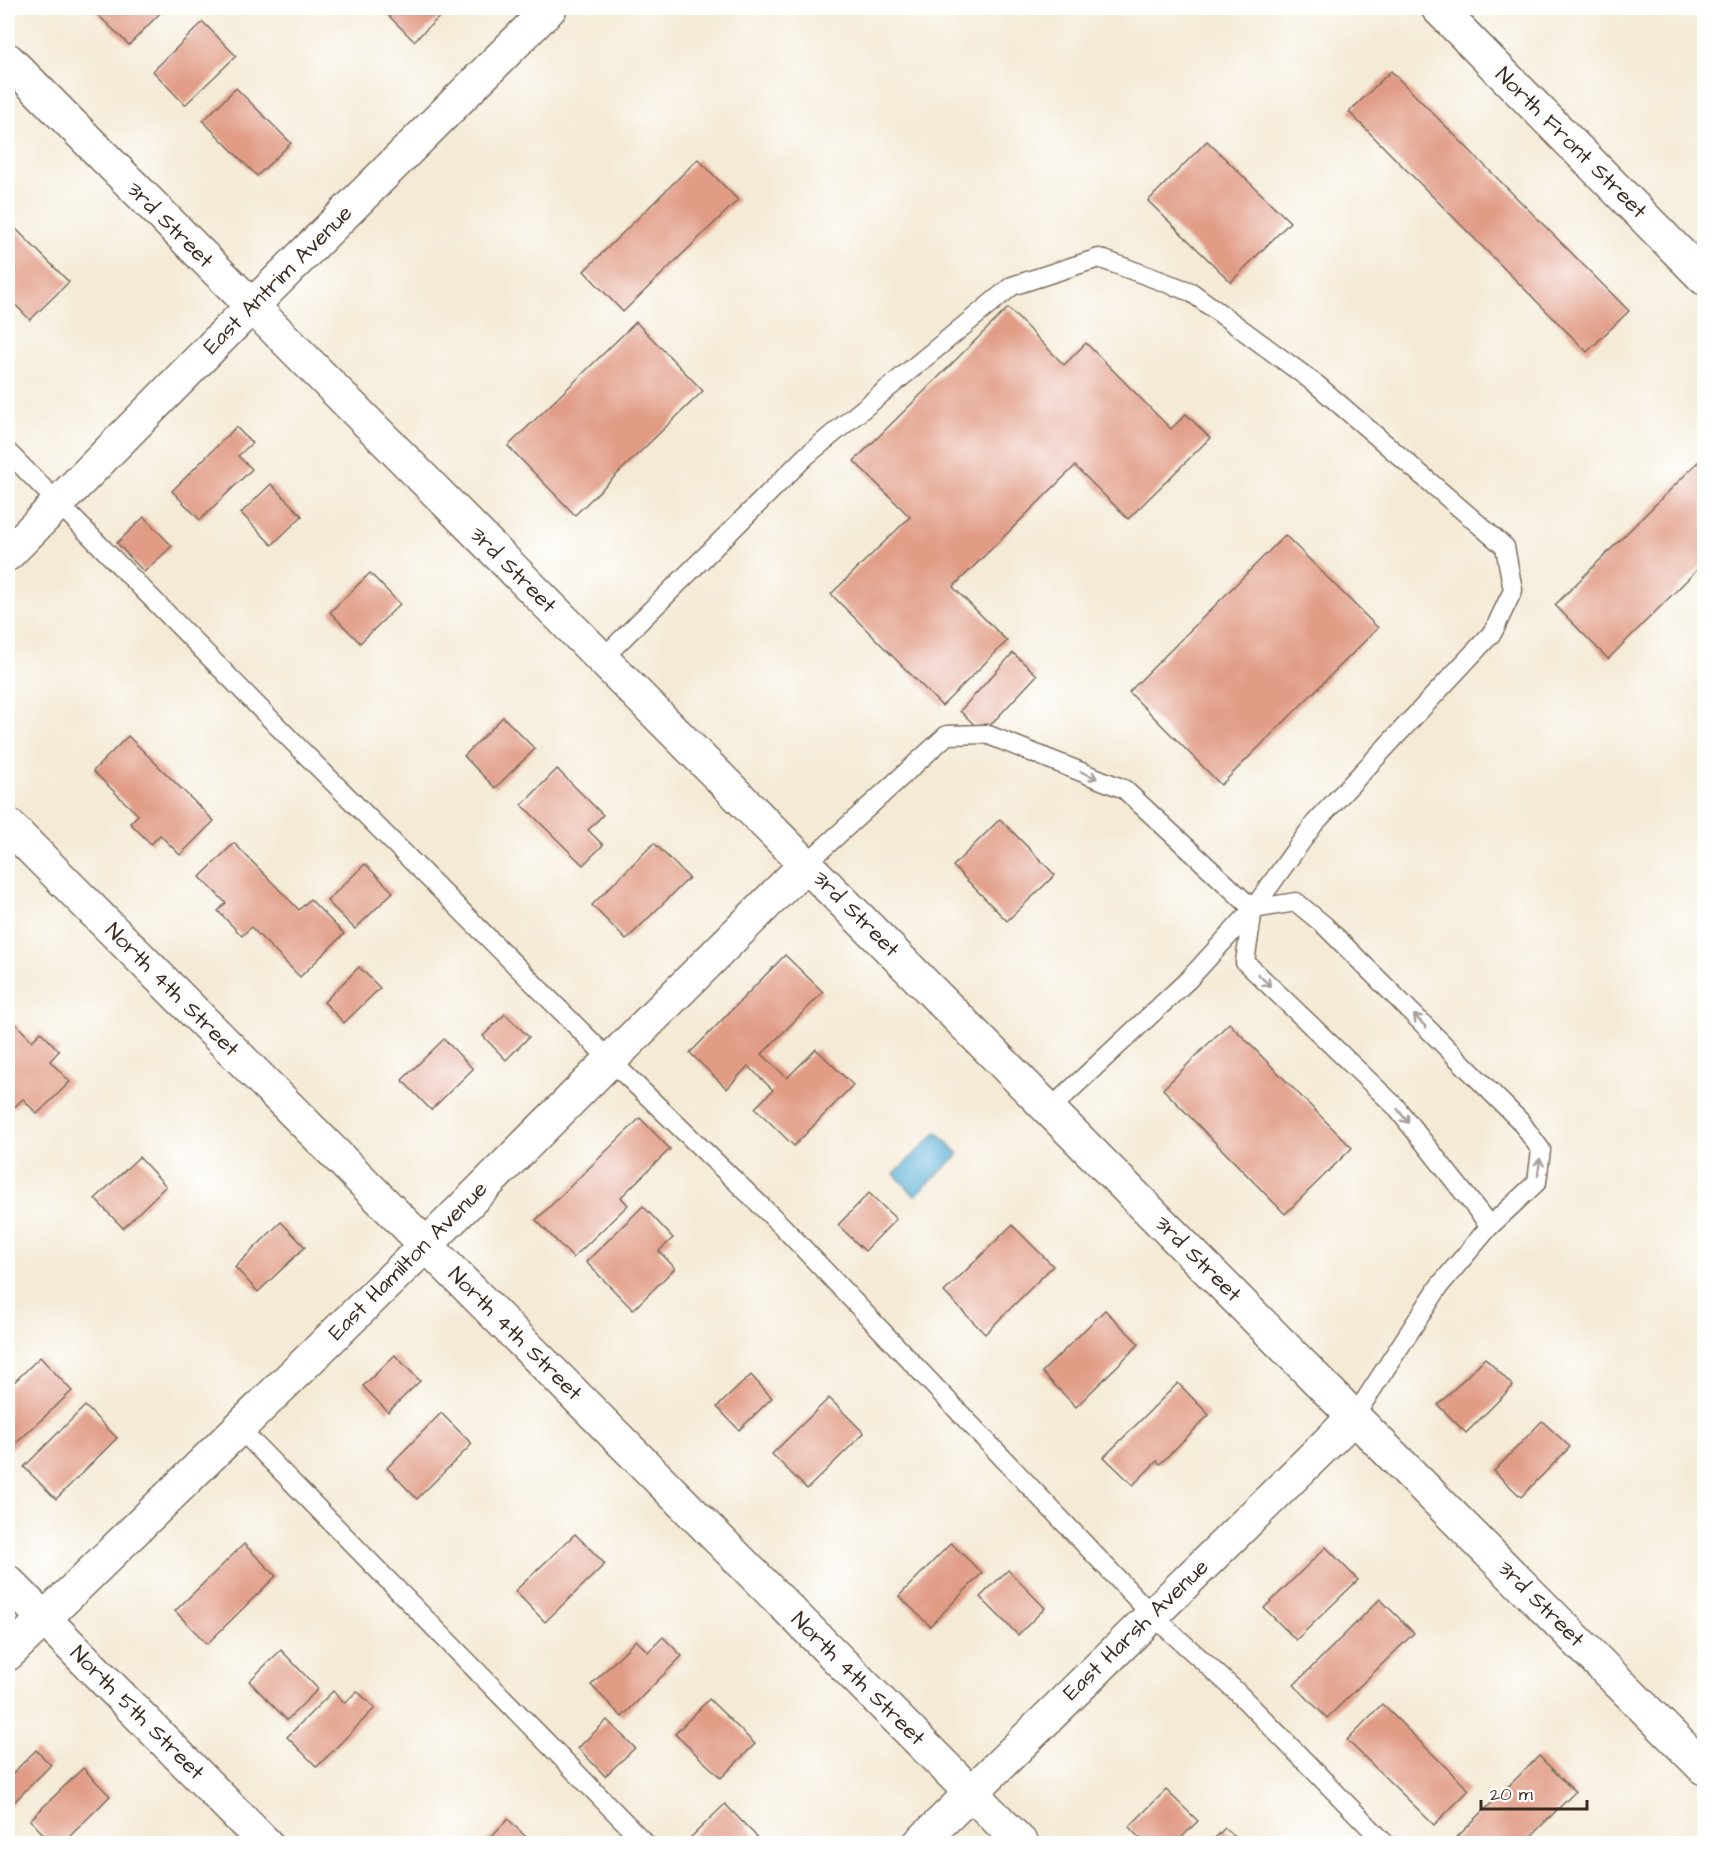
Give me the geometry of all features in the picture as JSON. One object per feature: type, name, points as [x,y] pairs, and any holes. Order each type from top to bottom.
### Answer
[{"type":"street","name":"East Antrim Avenue","points":[[8,554],[550,8]]},
{"type":"street","name":"North Front Street","points":[[1438,8],[1704,278]]},
{"type":"street","name":"3rd Street","points":[[8,60],[1704,1768]]},
{"type":"street","name":"North 4th Street","points":[[8,825],[1022,1844]]},
{"type":"street","name":"East Hamilton Avenue","points":[[8,1654],[426,1245],[806,864]]},
{"type":"street","name":"East Harsh Avenue","points":[[919,1844],[1354,1417]]},
{"type":"street","name":"North 5th Street","points":[[8,1582],[266,1844]]},
{"type":"lane","points":[[602,659],[806,456],[1012,286],[1099,258],[1191,292],[1316,384],[1504,547],[1513,590],[1493,632],[1314,824],[1253,909],[1189,979],[1050,1109]]},
{"type":"lane","points":[[8,452],[610,1060],[782,1226],[1152,1615],[1236,1691],[1386,1844]]},
{"type":"lane","points":[[806,864],[946,735],[986,734],[1124,789],[1253,909]]},
{"type":"lane","points":[[1253,909],[1296,902],[1324,925],[1520,1121],[1541,1150],[1537,1182],[1490,1226],[1440,1285],[1354,1417]]},
{"type":"lane","points":[[1253,909],[1245,962],[1395,1106],[1490,1226]]},
{"type":"lane","points":[[239,1428],[646,1844]]},
{"type":"water","points":[[937,1132],[959,1154],[915,1196],[894,1174]]},
{"type":"building","points":[[91,8],[157,8],[161,12],[129,45]]},
{"type":"building","points":[[381,8],[449,8],[414,41]]},
{"type":"building","points":[[203,22],[236,56],[185,105],[153,71]]},
{"type":"building","points":[[1391,71],[1629,311],[1587,352],[1349,112]]},
{"type":"building","points":[[236,88],[291,143],[257,176],[203,121]]},
{"type":"building","points":[[1207,141],[1290,222],[1231,282],[1148,201]]},
{"type":"building","points":[[698,159],[738,200],[623,312],[584,271]]},
{"type":"building","points":[[11,224],[69,282],[30,320],[8,297],[8,227]]},
{"type":"building","points":[[1008,308],[1064,365],[1086,343],[1171,429],[1186,414],[1210,438],[1128,519],[1075,466],[953,587],[1007,641],[942,706],[831,594],[910,517],[854,461]]},
{"type":"building","points":[[636,322],[703,391],[575,515],[508,446]]},
{"type":"building","points":[[236,427],[252,443],[238,456],[252,469],[200,520],[172,491]]},
{"type":"building","points":[[1704,456],[1704,563],[1608,659],[1555,605]]},
{"type":"building","points":[[271,484],[302,516],[272,545],[241,513]]},
{"type":"building","points":[[144,517],[172,546],[144,572],[117,543]]},
{"type":"building","points":[[1285,535],[1378,628],[1221,785],[1129,692]]},
{"type":"building","points":[[370,573],[400,604],[360,643],[330,612]]},
{"type":"building","points":[[1013,653],[1037,675],[983,733],[960,711]]},
{"type":"building","points":[[503,717],[535,749],[495,788],[464,756]]},
{"type":"building","points":[[128,736],[214,821],[180,855],[160,835],[151,844],[130,823],[138,815],[93,771]]},
{"type":"building","points":[[557,769],[603,815],[588,830],[603,845],[583,865],[522,805]]},
{"type":"building","points":[[1000,819],[1055,875],[1007,921],[953,866]]},
{"type":"building","points":[[234,843],[299,910],[310,899],[344,934],[300,977],[251,927],[242,936],[218,911],[226,903],[200,877]]},
{"type":"building","points":[[654,843],[689,878],[626,940],[592,905]]},
{"type":"building","points":[[365,864],[393,892],[355,929],[327,901]]},
{"type":"building","points":[[785,955],[823,992],[762,1054],[787,1078],[816,1049],[853,1085],[794,1146],[755,1108],[773,1090],[748,1066],[727,1089],[690,1053]]},
{"type":"building","points":[[359,967],[380,988],[344,1023],[324,1002]]},
{"type":"building","points":[[505,1014],[529,1037],[506,1060],[483,1036]]},
{"type":"building","points":[[1229,1023],[1352,1148],[1285,1214],[1163,1089]]},
{"type":"building","points":[[16,1024],[32,1041],[41,1032],[59,1051],[50,1061],[70,1082],[37,1114],[23,1099],[13,1108],[8,1103],[8,1033]]},
{"type":"building","points":[[444,1039],[473,1069],[431,1110],[402,1080]]},
{"type":"building","points":[[640,1118],[670,1149],[621,1197],[628,1205],[573,1258],[536,1220]]},
{"type":"building","points":[[139,1157],[166,1186],[123,1228],[95,1199]]},
{"type":"building","points":[[869,1193],[896,1219],[865,1251],[838,1225]]},
{"type":"building","points":[[643,1206],[673,1238],[659,1251],[675,1268],[633,1310],[586,1262]]},
{"type":"building","points":[[281,1222],[305,1247],[258,1292],[235,1267]]},
{"type":"building","points":[[1012,1225],[1053,1266],[985,1334],[944,1292]]},
{"type":"building","points":[[1105,1310],[1139,1344],[1076,1407],[1042,1372]]},
{"type":"building","points":[[395,1355],[420,1381],[388,1412],[363,1386]]},
{"type":"building","points":[[40,1357],[72,1391],[10,1449],[8,1446],[8,1388]]},
{"type":"building","points":[[1485,1358],[1513,1386],[1466,1433],[1438,1405]]},
{"type":"building","points":[[751,1375],[772,1398],[739,1430],[717,1407]]},
{"type":"building","points":[[1178,1383],[1209,1415],[1160,1464],[1157,1461],[1133,1485],[1104,1457]]},
{"type":"building","points":[[829,1398],[864,1433],[807,1489],[772,1454]]},
{"type":"building","points":[[85,1406],[117,1438],[56,1499],[24,1467]]},
{"type":"building","points":[[441,1413],[472,1444],[417,1499],[387,1468]]},
{"type":"building","points":[[1542,1421],[1570,1447],[1521,1497],[1494,1471]]},
{"type":"building","points":[[575,1534],[605,1564],[545,1622],[515,1591]]},
{"type":"building","points":[[951,1543],[982,1573],[930,1626],[899,1596]]},
{"type":"building","points":[[244,1544],[276,1576],[207,1644],[175,1611]]},
{"type":"building","points":[[1326,1547],[1358,1580],[1296,1640],[1264,1608]]},
{"type":"building","points":[[1008,1570],[1045,1608],[1018,1635],[980,1597]]},
{"type":"building","points":[[1380,1599],[1414,1633],[1327,1718],[1294,1685]]},
{"type":"building","points":[[663,1637],[682,1656],[622,1717],[591,1685],[636,1640],[648,1652]]},
{"type":"building","points":[[281,1650],[318,1689],[287,1720],[249,1681]]},
{"type":"building","points":[[333,1691],[345,1703],[357,1691],[375,1708],[317,1767],[287,1737]]},
{"type":"building","points":[[709,1699],[755,1744],[721,1778],[675,1734]]},
{"type":"building","points":[[1382,1704],[1469,1790],[1434,1825],[1347,1740]]},
{"type":"building","points":[[607,1720],[635,1748],[605,1776],[578,1748]]},
{"type":"building","points":[[36,1750],[51,1765],[8,1808],[8,1778]]},
{"type":"building","points":[[1539,1756],[1575,1792],[1523,1844],[1450,1844]]},
{"type":"building","points":[[83,1768],[110,1796],[62,1844],[53,1844],[30,1820]]},
{"type":"building","points":[[1166,1790],[1198,1821],[1175,1844],[1145,1844],[1129,1827]]},
{"type":"building","points":[[725,1804],[758,1838],[752,1844],[684,1844]]},
{"type":"building","points":[[508,1819],[526,1837],[520,1844],[484,1844]]},
{"type":"building","points":[[1225,1828],[1241,1844],[1209,1844]]}]
